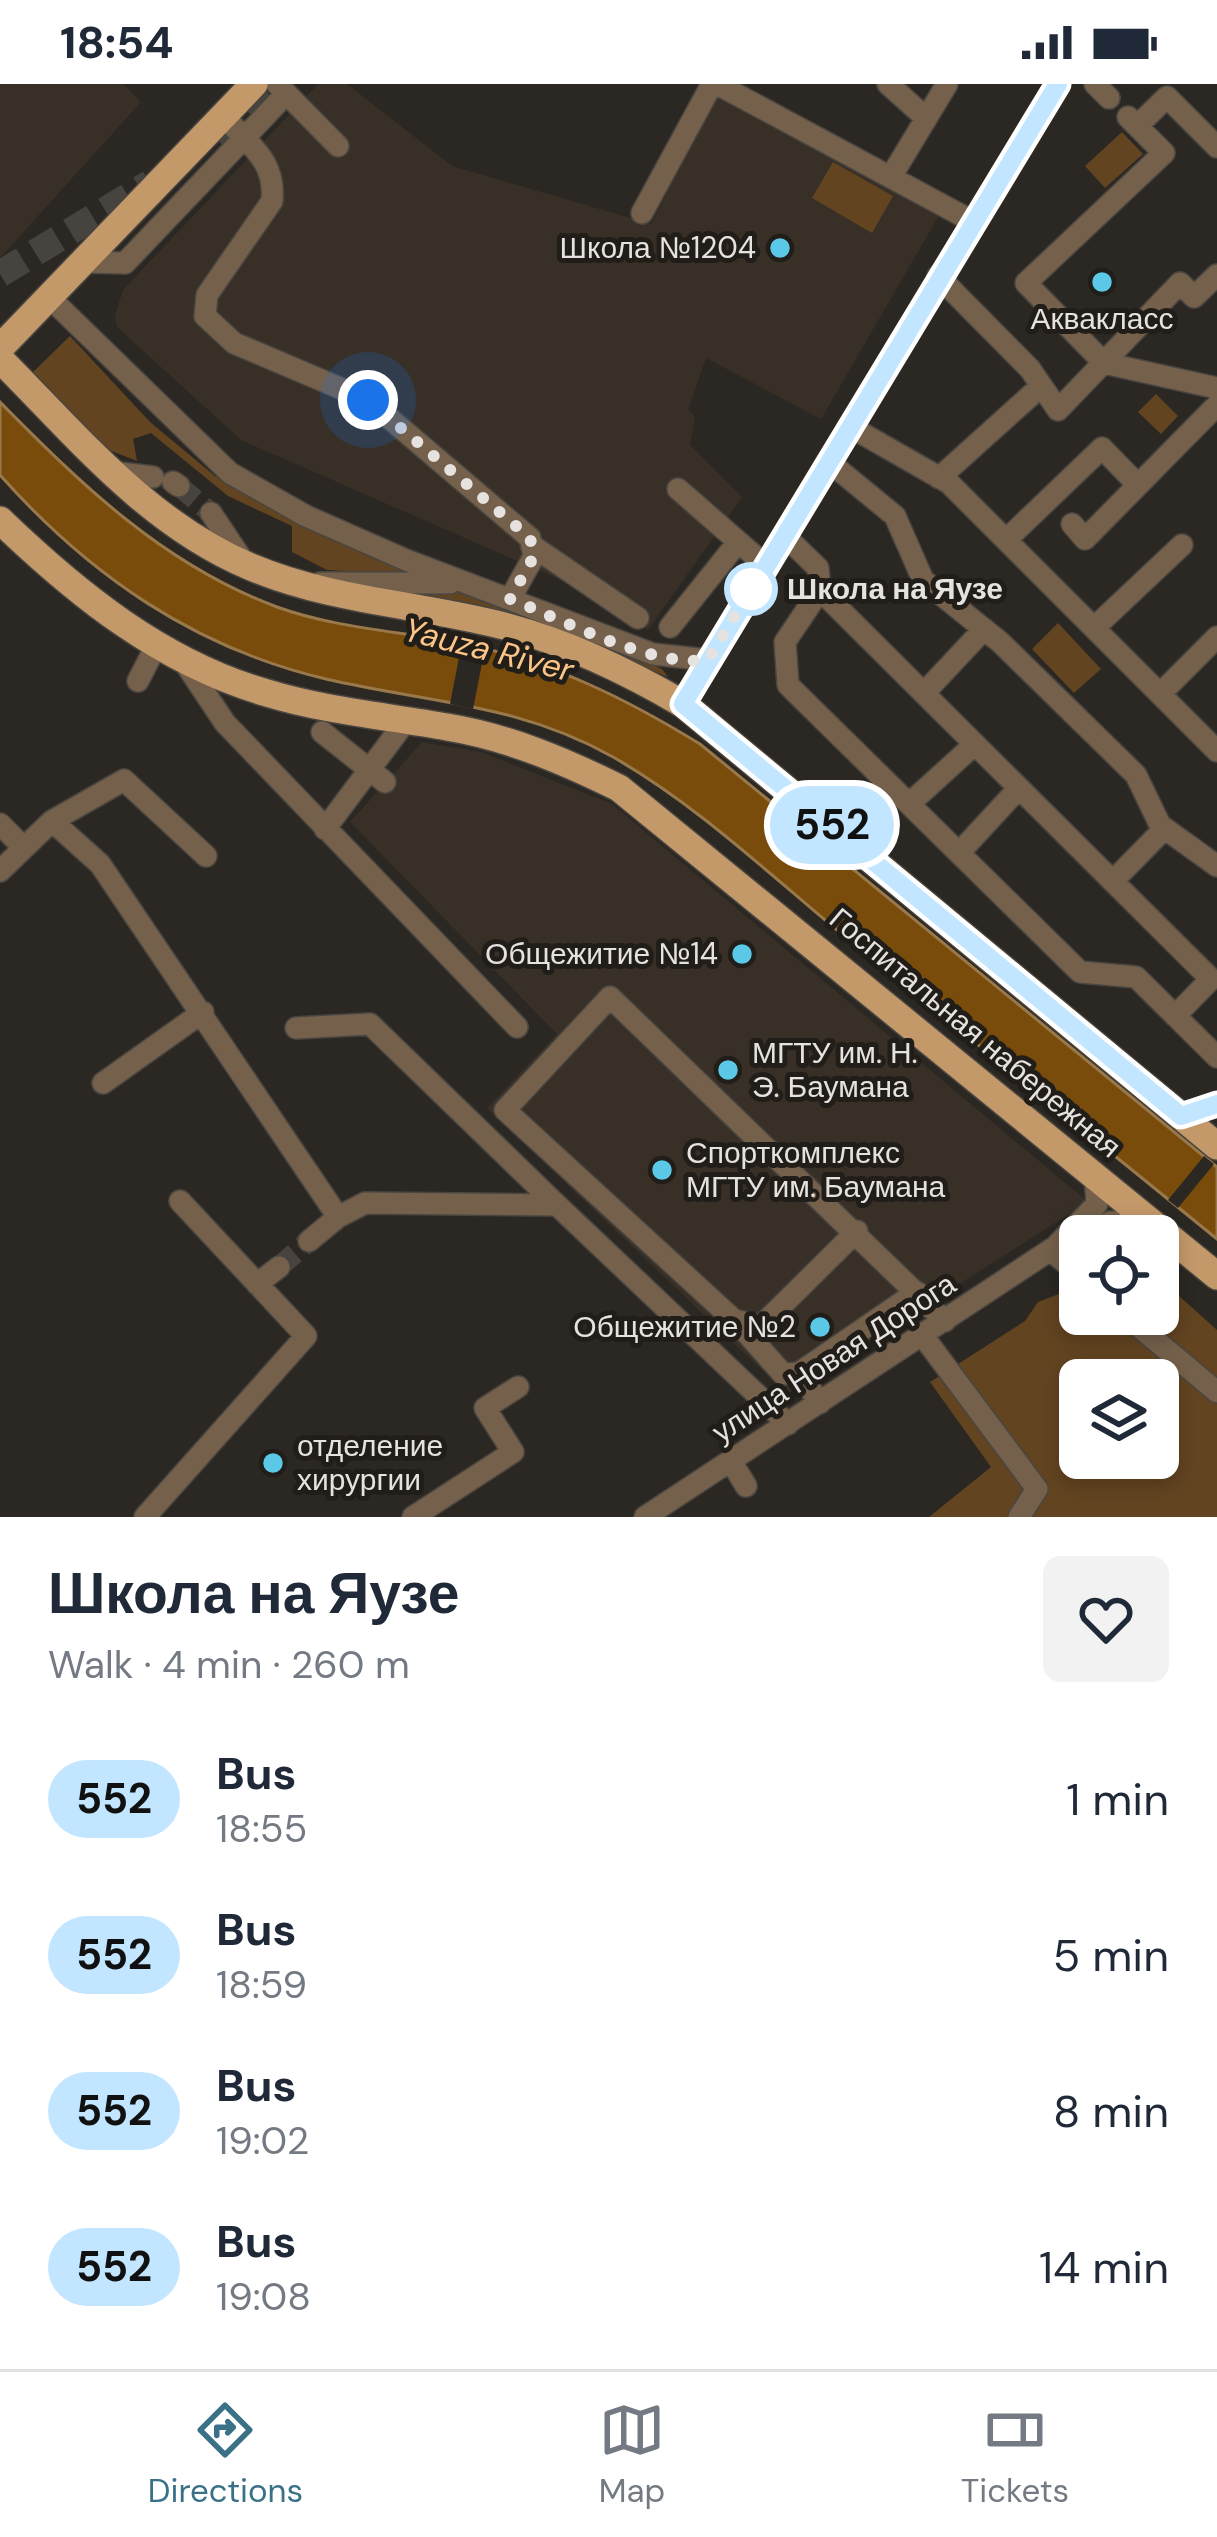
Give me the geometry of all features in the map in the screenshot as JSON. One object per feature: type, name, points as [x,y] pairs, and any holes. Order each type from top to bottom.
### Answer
[{"type":"main road","points":[[0,348],[254,84]]},
{"type":"main road","points":[[0,359],[110,471],[194,538],[247,566],[296,584],[508,627],[602,660],[683,704],[1217,1146]]},
{"type":"main road","name":"Госпитальная набережная","points":[[0,520],[76,591],[169,651],[262,692],[483,735],[554,757],[619,788],[1143,1215]]},
{"type":"main road","name":"Госпитальная набережная","points":[[1179,1245],[1217,1276]]},
{"type":"street","points":[[642,213],[715,84],[972,221]]},
{"type":"street","points":[[888,84],[926,118]]},
{"type":"street","points":[[892,176],[947,84]]},
{"type":"street","points":[[683,704],[1058,84]]},
{"type":"street","points":[[81,262],[125,263],[243,139],[281,89],[338,146]]},
{"type":"street","points":[[1217,147],[1167,97],[1133,121],[1164,153],[1026,283],[1104,363],[1217,388]]},
{"type":"street","points":[[224,116],[243,139],[259,148],[269,168],[272,201],[207,295],[205,316],[213,329],[368,400],[534,547],[638,618]]},
{"type":"street","points":[[938,276],[1030,369],[1058,410],[1180,283],[1194,297],[1217,275]]},
{"type":"street","points":[[49,297],[230,472],[306,516],[616,640],[681,661],[708,660]]},
{"type":"street","points":[[939,478],[1039,388]]},
{"type":"street","points":[[1072,524],[1085,539],[1217,405]]},
{"type":"street","points":[[849,426],[939,478],[1217,751]]},
{"type":"street","points":[[1006,540],[1102,448],[1138,485]]},
{"type":"street","points":[[828,461],[895,516],[923,580],[984,629],[1136,775],[1164,829],[1217,866]]},
{"type":"street","points":[[110,471],[169,482]]},
{"type":"street","points":[[678,489],[765,565]]},
{"type":"street","points":[[211,513],[247,566]]},
{"type":"street","points":[[784,535],[818,568],[820,590],[785,642],[788,685],[1080,971],[1136,977],[1217,1057]]},
{"type":"street","points":[[670,627],[738,542]]},
{"type":"street","points":[[1094,628],[1182,545]]},
{"type":"street","points":[[510,599],[534,547]]},
{"type":"street","points":[[296,584],[432,581],[486,590]]},
{"type":"street","points":[[820,590],[1211,979],[1175,1016]]},
{"type":"street","points":[[924,693],[984,629]]},
{"type":"street","points":[[1160,694],[1217,637]]},
{"type":"street","points":[[616,640],[658,689]]},
{"type":"street","points":[[138,681],[169,651],[225,723],[517,1027]]},
{"type":"street","points":[[325,829],[378,777],[405,722]]},
{"type":"street","points":[[322,733],[378,777]]},
{"type":"street","points":[[910,804],[975,743]]},
{"type":"street","points":[[0,871],[52,821],[124,780],[206,856]]},
{"type":"street","points":[[959,853],[1019,788]]},
{"type":"street","points":[[52,821],[100,865],[338,1217]]},
{"type":"street","points":[[0,824],[23,847]]},
{"type":"street","points":[[1113,881],[1164,829]]},
{"type":"street","points":[[917,1292],[799,1373],[783,1374],[734,1320],[505,1110],[610,997],[857,1231],[917,1292],[945,1322]]},
{"type":"street","points":[[103,1083],[203,1012]]},
{"type":"street","points":[[296,1028],[370,1024],[788,1424]]},
{"type":"street","points":[[1181,1116],[1217,1104]]},
{"type":"street","name":"улица Новая Дорога","points":[[1053,1249],[1097,1204],[1095,1175]]},
{"type":"street","points":[[145,1517],[306,1336],[180,1201]]},
{"type":"street","points":[[309,1241],[365,1203],[557,1205]]},
{"type":"street","points":[[734,1320],[761,1326],[857,1231]]},
{"type":"street","name":"улица Новая Дорога","points":[[645,1517],[1059,1246]]},
{"type":"street","points":[[1053,1249],[1059,1255]]},
{"type":"street","points":[[257,1284],[279,1267]]},
{"type":"street","points":[[1149,1335],[1217,1392]]},
{"type":"street","points":[[922,1336],[1037,1489],[1019,1517]]},
{"type":"street","points":[[799,1373],[820,1403]]},
{"type":"street","points":[[413,1517],[513,1452],[484,1408],[518,1387]]},
{"type":"street","points":[[731,1461],[746,1486]]},
{"type":"shaded area","points":[[0,84],[123,84],[141,102],[0,258]]},
{"type":"shaded area","points":[[318,84],[347,84],[452,166],[651,224],[717,95],[940,214],[821,419],[706,358],[688,410],[695,416],[690,445],[742,497],[648,630],[602,598],[241,440],[117,327],[115,315],[123,290]]},
{"type":"shaded area","points":[[1122,132],[1143,154],[1105,188],[1085,166]]},
{"type":"shaded area","points":[[833,162],[893,196],[872,233],[812,198]]},
{"type":"shaded area","points":[[70,336],[150,422],[215,476],[421,575],[327,570],[292,552],[292,526],[228,496],[151,433],[133,439],[137,461],[104,448],[31,374]]},
{"type":"shaded area","points":[[1156,394],[1178,416],[1161,434],[1138,412]]},
{"type":"shaded area","points":[[0,402],[127,520],[236,590],[323,620],[465,644],[528,661],[616,697],[700,744],[1217,1167],[1217,1239],[732,841],[613,757],[507,715],[278,665],[232,648],[147,603],[70,545],[0,475]]},
{"type":"shaded area","points":[[437,585],[532,611],[662,669],[668,677],[511,613],[402,593]]},
{"type":"shaded area","points":[[1058,623],[1101,669],[1074,693],[1032,649]]},
{"type":"shaded area","name":"МГТУ им. Н. Э. Баумана","points":[[422,742],[481,752],[612,804],[1088,1202],[1059,1215],[1059,1220],[787,1394],[487,1108],[557,1034],[350,822]]},
{"type":"shaded area","points":[[1059,1294],[1059,1335],[1179,1335],[1179,1296],[1217,1330],[1217,1517],[929,1517],[991,1467],[930,1382],[1025,1321],[1038,1302]]},
{"type":"pier","points":[[463,637],[486,643],[473,709],[450,704]]},
{"type":"pier","points":[[1204,1156],[1214,1164],[1178,1208],[1168,1200]]},
{"type":"tunnel","points":[[215,136],[283,84]]},
{"type":"tunnel","points":[[0,274],[150,183]]},
{"type":"tunnel","points":[[179,486],[211,513]]},
{"type":"tunnel","points":[[279,1267],[309,1241]]},
{"type":"bus line","name":"552","points":[[1058,84],[918,307],[683,704],[1181,1116],[1217,1104]]},
{"type":"place","name":"Школа №1204","points":[[780,248]]},
{"type":"place","name":"Аквакласс","points":[[1102,282]]},
{"type":"place","name":"Школа на Яузе","points":[[751,589]]},
{"type":"place","name":"Общежитие №14","points":[[742,954]]},
{"type":"place","name":"МГТУ им. Н. Э. Баумана","points":[[728,1070]]},
{"type":"place","name":"Спорткомплекс МГТУ им. Баумана","points":[[662,1170]]},
{"type":"place","name":"Общежитие №2","points":[[820,1327]]},
{"type":"place","name":"отделение хирургии","points":[[273,1463]]},
{"type":"route","points":[[368,400],[530,538],[534,556],[510,599],[653,654],[690,662],[708,660],[751,589]]},
{"type":"water label","name":"Yauza River","points":[[489,649]]}]
